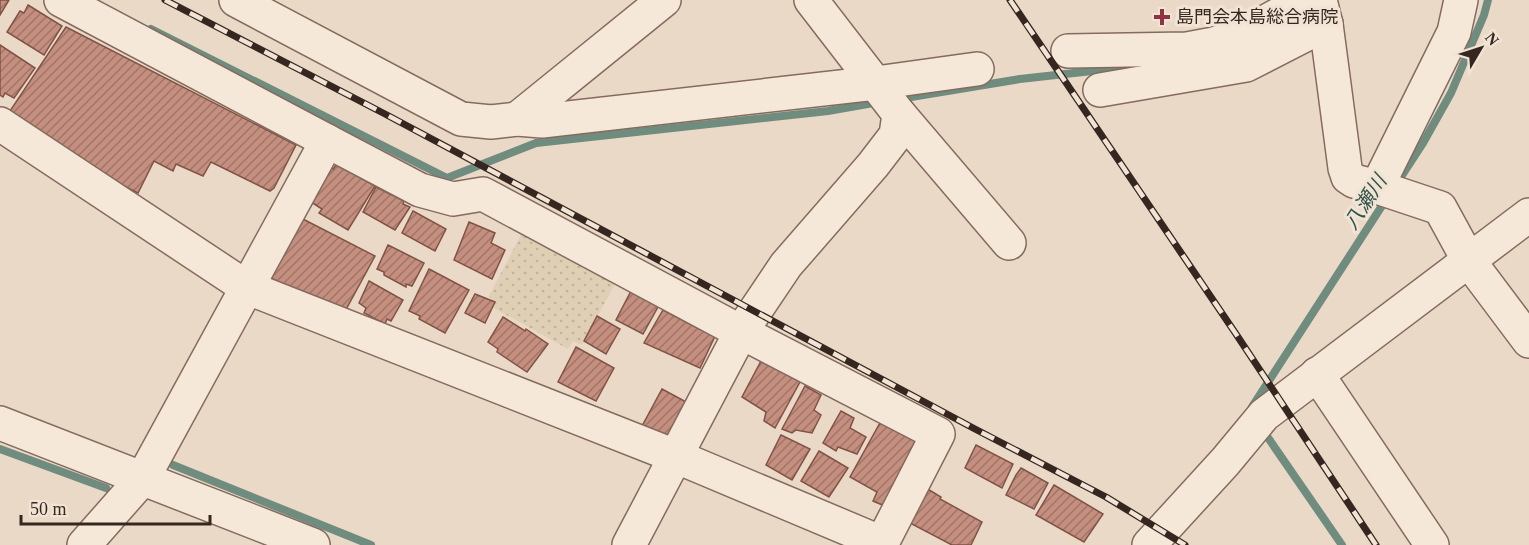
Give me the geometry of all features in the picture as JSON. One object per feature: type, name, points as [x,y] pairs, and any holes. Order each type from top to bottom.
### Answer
[{"type":"street","points":[[0,124],[246,287],[675,456],[881,544],[938,435],[483,194],[453,199],[420,190],[61,0]]},
{"type":"street","points":[[236,0],[461,119],[491,122],[517,119],[542,121],[877,84],[977,69]]},
{"type":"street","points":[[517,119],[664,0]]},
{"type":"street","points":[[811,0],[899,113],[1009,243]]},
{"type":"street","points":[[1377,187],[1454,32],[1461,0]]},
{"type":"street","points":[[1317,8],[1347,177],[1377,187],[1445,217],[1469,261],[1529,341]]},
{"type":"street","points":[[1068,51],[1187,49],[1214,44],[1317,8]]},
{"type":"street","points":[[1100,90],[1246,65],[1317,8]]},
{"type":"street","points":[[629,545],[741,332],[786,265],[873,165],[896,135],[899,113]]},
{"type":"street","points":[[84,545],[143,478],[327,141]]},
{"type":"street","points":[[1149,545],[1225,462],[1264,415],[1529,215]]},
{"type":"street","points":[[1317,374],[1432,545]]},
{"type":"street","points":[[0,423],[305,544]]},
{"type":"shaded area","points":[[522,233],[616,282],[582,345],[573,341],[568,349],[492,307],[494,302],[489,296]]},
{"type":"building","points":[[0,0],[9,0],[0,15]]},
{"type":"building","points":[[28,5],[62,26],[44,55],[7,32],[20,11],[24,13]]},
{"type":"building","points":[[66,27],[296,145],[274,188],[270,191],[211,162],[203,176],[176,164],[173,171],[154,161],[138,193],[74,161],[8,114]]},
{"type":"building","points":[[0,45],[35,68],[14,98],[5,93],[3,97],[0,95]]},
{"type":"building","points":[[337,164],[375,186],[348,230],[319,213],[322,209],[308,200],[327,166],[333,169]]},
{"type":"building","points":[[376,187],[404,201],[403,204],[410,207],[395,230],[363,212]]},
{"type":"building","points":[[413,211],[446,229],[435,251],[402,233]]},
{"type":"building","points":[[299,217],[375,256],[343,315],[269,277]]},
{"type":"building","points":[[469,222],[495,233],[491,243],[505,250],[492,279],[454,260]]},
{"type":"building","points":[[388,245],[424,263],[412,286],[406,284],[406,287],[377,269]]},
{"type":"building","points":[[429,269],[469,290],[445,333],[409,311]]},
{"type":"building","points":[[369,281],[403,300],[391,321],[387,319],[385,324],[364,313],[366,308],[359,303]]},
{"type":"building","points":[[631,291],[659,305],[643,334],[616,320]]},
{"type":"building","points":[[475,294],[495,302],[485,323],[465,313]]},
{"type":"building","points":[[663,310],[701,330],[702,327],[716,334],[700,368],[644,343]]},
{"type":"building","points":[[597,316],[620,329],[606,354],[584,341]]},
{"type":"building","points":[[503,317],[548,344],[527,372],[497,352],[498,349],[488,342]]},
{"type":"building","points":[[576,347],[614,368],[596,401],[558,382]]},
{"type":"building","points":[[761,361],[768,361],[801,380],[775,428],[764,421],[766,412],[742,397]]},
{"type":"building","points":[[805,386],[821,395],[814,410],[821,415],[812,433],[796,430],[792,433],[782,429]]},
{"type":"building","points":[[662,389],[690,404],[669,444],[641,428]]},
{"type":"building","points":[[841,411],[854,418],[850,428],[866,437],[857,454],[838,447],[836,451],[823,443]]},
{"type":"building","points":[[881,421],[918,441],[887,507],[873,501],[877,492],[850,477]]},
{"type":"building","points":[[781,435],[810,449],[792,480],[766,465]]},
{"type":"building","points":[[976,445],[1013,464],[1002,488],[965,468]]},
{"type":"building","points":[[819,451],[848,468],[829,497],[801,481]]},
{"type":"building","points":[[1021,468],[1048,483],[1034,509],[1006,495]]},
{"type":"building","points":[[1054,485],[1103,514],[1084,542],[1036,515]]},
{"type":"building","points":[[926,488],[941,497],[940,499],[982,522],[971,545],[952,545],[908,522]]},
{"type":"waterway","name":"八瀬川","points":[[1395,186],[1423,143],[1451,93],[1484,15],[1488,0]]},
{"type":"waterway","points":[[151,29],[447,178],[536,143],[828,111],[879,102]]},
{"type":"waterway","points":[[899,99],[1020,79],[1146,65]]},
{"type":"waterway","name":"八瀬川","points":[[1252,407],[1387,198]]},
{"type":"waterway","name":"八瀬川","points":[[1262,429],[1342,545]]},
{"type":"waterway","points":[[0,449],[106,488]]},
{"type":"waterway","points":[[173,465],[371,545]]},
{"type":"railway","points":[[165,0],[385,114],[1106,497],[1185,545]]},
{"type":"railway","points":[[1010,0],[1376,545]]},
{"type":"place","name":"島門会本島総合病院","points":[[1162,17]]}]
